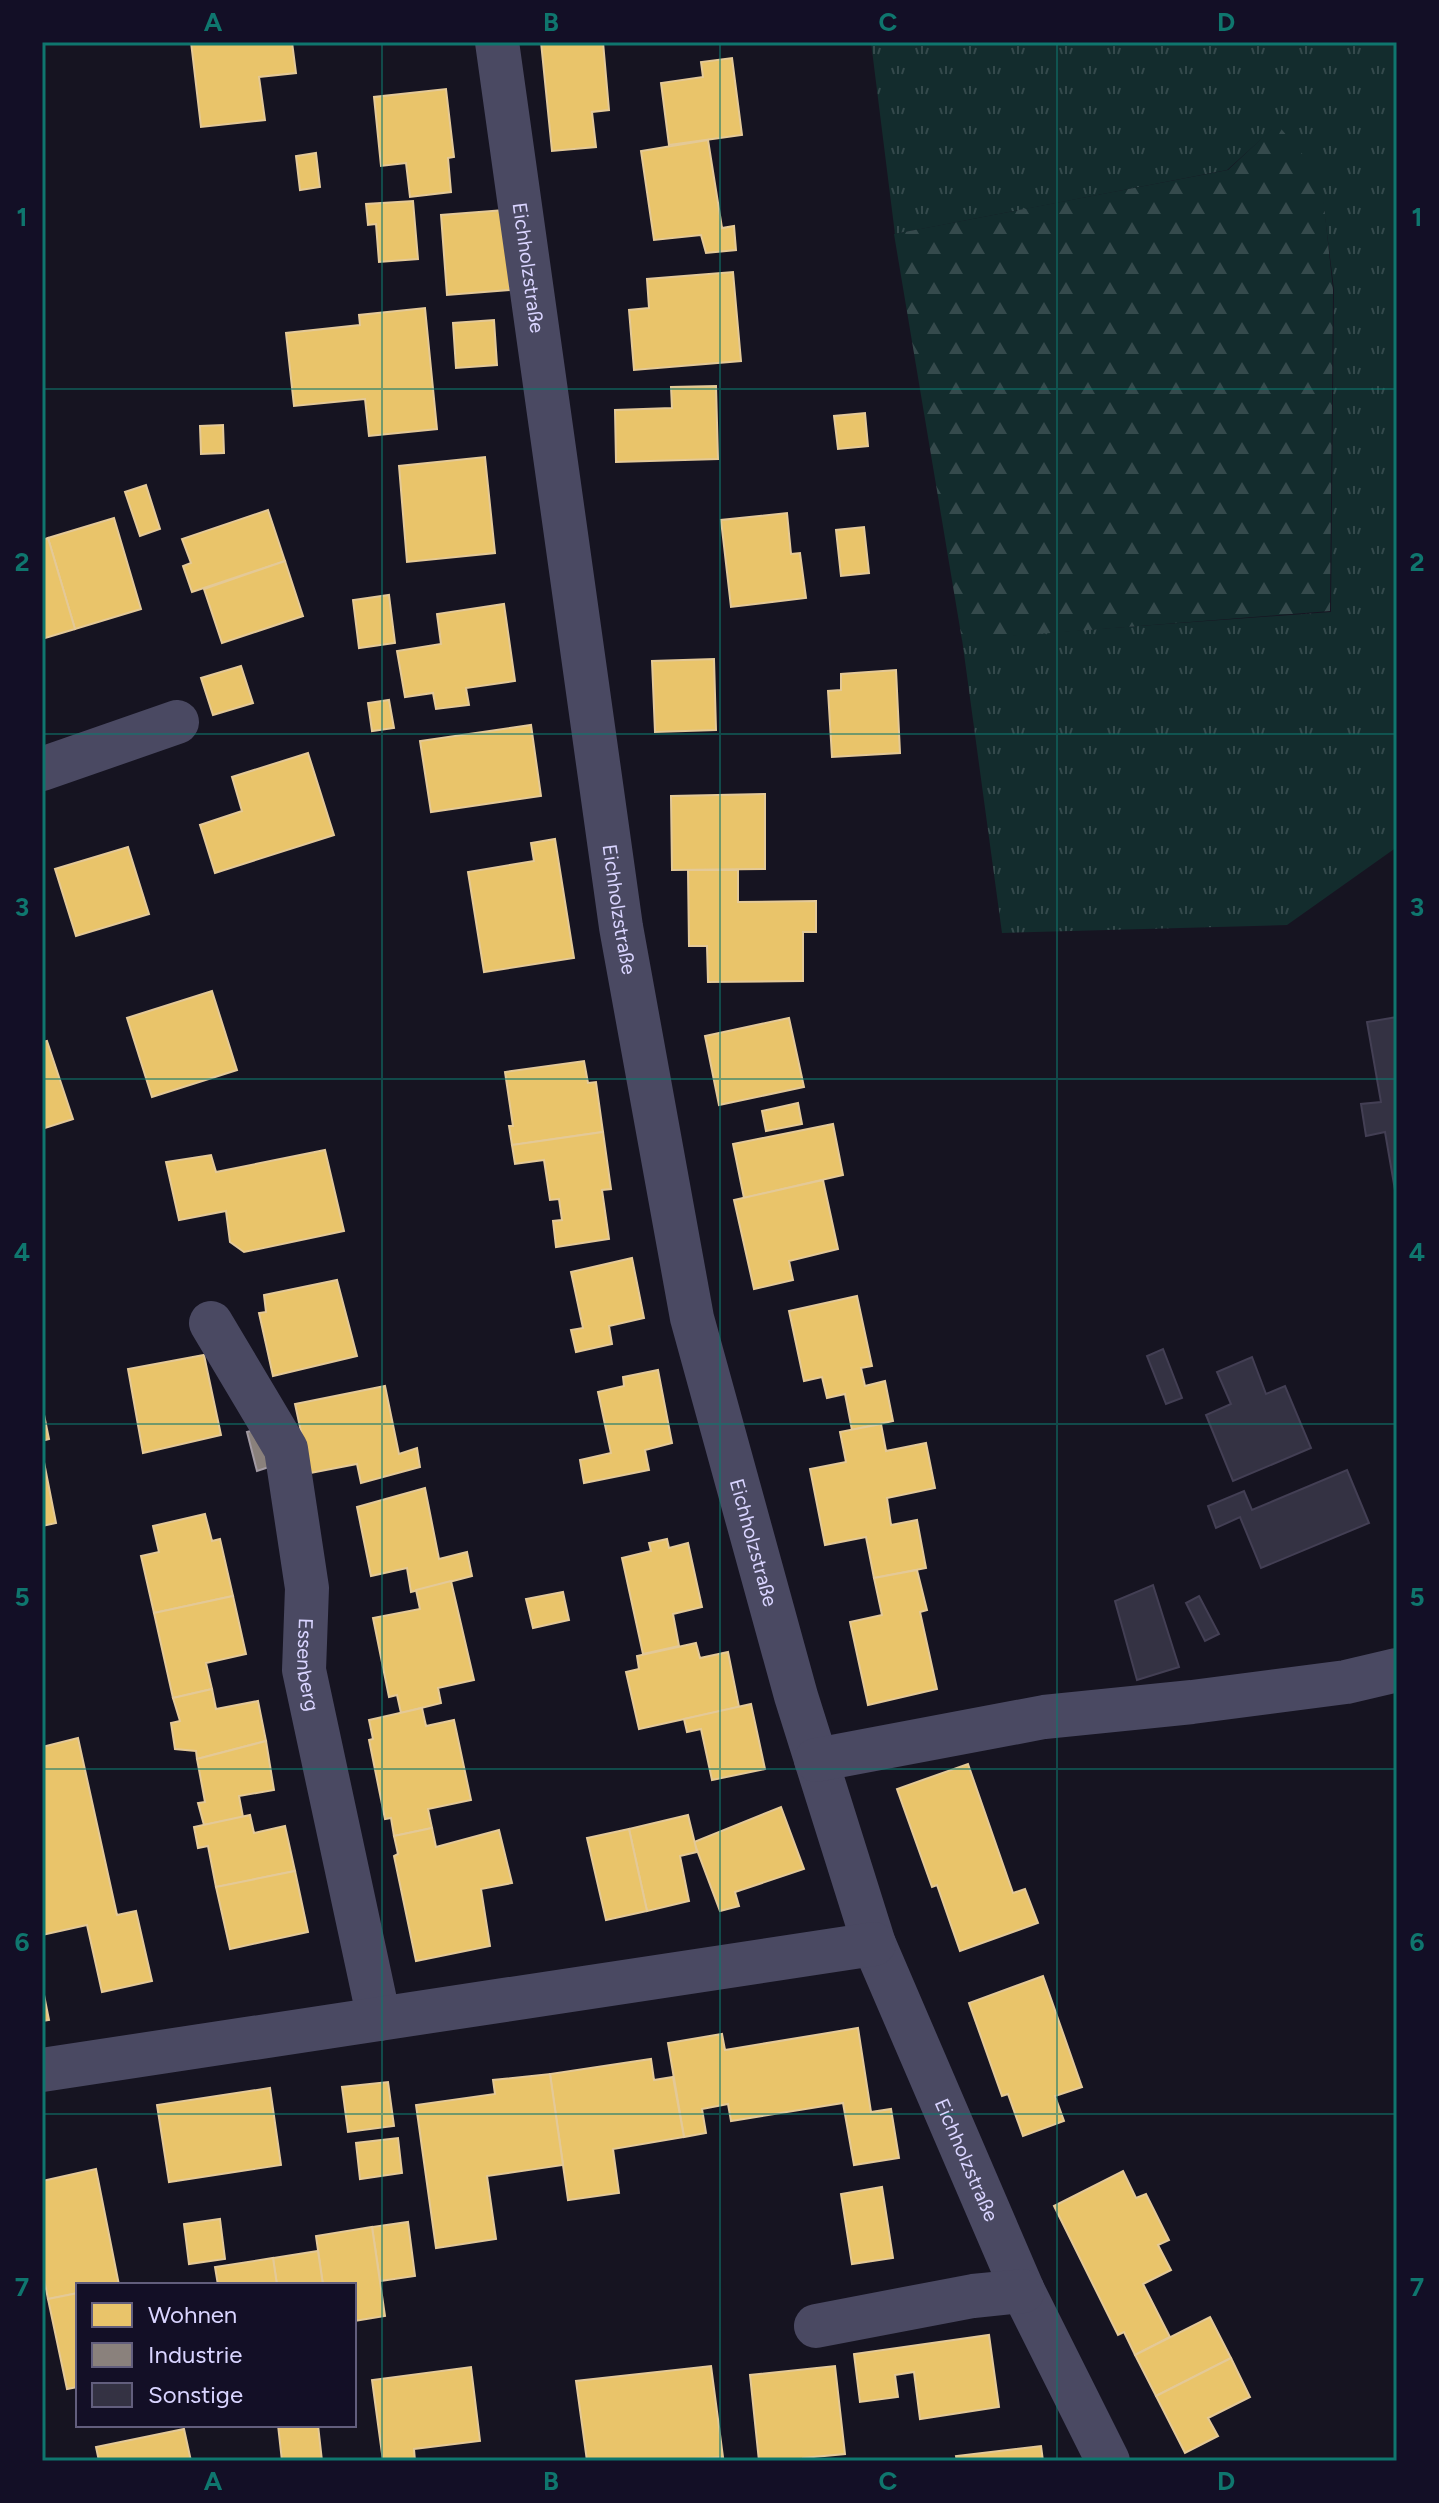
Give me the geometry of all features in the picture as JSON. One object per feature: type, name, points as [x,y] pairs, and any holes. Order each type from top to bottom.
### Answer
[{"type":"street","name":"Eichholzstraße","points":[[497,42],[621,927],[692,1318],[796,1696],[874,1944],[1023,2291],[1108,2461]]},
{"type":"street","points":[[42,769],[177,722]]},
{"type":"street","name":"Essenberg","points":[[211,1323],[286,1449],[307,1588],[304,1670],[379,2019]]},
{"type":"street","points":[[816,1760],[1044,1717],[1346,1682],[1397,1670]]},
{"type":"street","points":[[42,2070],[874,1944]]},
{"type":"street","points":[[816,2326],[973,2296],[1023,2291]]},
{"type":"green space","points":[[871,42],[1397,42],[1397,847],[1287,925],[1002,933],[962,639],[1331,612],[1334,289],[1320,177],[1277,125],[1227,170],[895,234]]},
{"type":"green space","points":[[1277,124],[1321,176],[1333,290],[1330,611],[962,640],[894,234],[1228,170]]},
{"type":"building: Wohnen","points":[[191,42],[292,42],[296,73],[259,77],[265,120],[201,127]]},
{"type":"building: Wohnen","points":[[541,42],[603,42],[609,110],[592,112],[596,147],[552,151]]},
{"type":"building: Wohnen","points":[[732,58],[742,135],[669,145],[661,83],[703,77],[701,62]]},
{"type":"building: Wohnen","points":[[446,89],[454,157],[448,158],[451,192],[410,197],[406,163],[381,166],[374,97]]},
{"type":"building: Wohnen","points":[[708,140],[722,228],[734,226],[736,250],[706,253],[701,235],[654,240],[641,151]]},
{"type":"building: Wohnen","points":[[316,153],[320,187],[300,190],[296,156]]},
{"type":"building: Wohnen","points":[[413,201],[418,259],[379,262],[376,224],[368,225],[366,204]]},
{"type":"building: Wohnen","points":[[504,210],[510,290],[447,295],[441,215]]},
{"type":"building: Wohnen","points":[[733,272],[741,361],[634,370],[629,310],[649,308],[647,279]]},
{"type":"building: Wohnen","points":[[425,308],[437,429],[369,436],[365,399],[294,406],[286,333],[360,325],[359,315]]},
{"type":"building: Wohnen","points":[[494,320],[497,365],[456,368],[453,323]]},
{"type":"building: Wohnen","points":[[716,386],[718,459],[616,462],[615,410],[672,408],[671,387]]},
{"type":"building: Wohnen","points":[[865,413],[868,446],[838,449],[834,416]]},
{"type":"building: Wohnen","points":[[223,425],[224,453],[201,454],[200,426]]},
{"type":"building: Wohnen","points":[[485,457],[495,553],[407,562],[399,466]]},
{"type":"building: Wohnen","points":[[146,485],[160,529],[140,536],[125,492]]},
{"type":"building: Wohnen","points":[[268,510],[285,561],[192,592],[183,566],[191,563],[182,539]]},
{"type":"building: Wohnen","points":[[787,513],[791,554],[800,553],[806,598],[731,607],[721,520]]},
{"type":"building: Wohnen","points":[[114,518],[141,609],[75,629],[48,538]]},
{"type":"building: Wohnen","points":[[864,527],[869,573],[841,576],[836,530]]},
{"type":"building: Wohnen","points":[[48,538],[75,629],[42,639],[42,540]]},
{"type":"building: Wohnen","points":[[285,561],[303,616],[222,643],[204,589]]},
{"type":"building: Wohnen","points":[[389,595],[395,643],[359,648],[353,600]]},
{"type":"building: Wohnen","points":[[504,604],[515,681],[466,688],[469,705],[436,709],[433,693],[405,697],[397,651],[441,644],[437,614]]},
{"type":"building: Wohnen","points":[[714,659],[716,730],[655,732],[652,661]]},
{"type":"building: Wohnen","points":[[241,666],[253,703],[213,715],[201,678]]},
{"type":"building: Wohnen","points":[[896,670],[900,753],[832,757],[828,691],[841,690],[841,674]]},
{"type":"building: Wohnen","points":[[389,700],[394,728],[372,731],[368,703]]},
{"type":"building: Wohnen","points":[[531,725],[541,796],[431,812],[420,741]]},
{"type":"building: Wohnen","points":[[308,753],[334,835],[215,873],[200,825],[242,811],[232,777]]},
{"type":"building: Wohnen","points":[[765,794],[765,869],[672,870],[671,796]]},
{"type":"building: Wohnen","points":[[555,839],[574,958],[484,972],[468,872],[534,861],[531,843]]},
{"type":"building: Wohnen","points":[[128,847],[149,914],[76,936],[55,869]]},
{"type":"building: Wohnen","points":[[688,870],[738,870],[738,902],[816,901],[816,932],[803,932],[803,981],[708,982],[707,946],[689,946]]},
{"type":"building: Wohnen","points":[[212,991],[237,1070],[152,1097],[127,1018]]},
{"type":"building: Wohnen","points":[[789,1018],[804,1087],[719,1105],[705,1036]]},
{"type":"building: Wohnen","points":[[47,1041],[73,1119],[42,1129],[42,1042]]},
{"type":"building: Wohnen","points":[[584,1061],[588,1083],[596,1082],[603,1132],[512,1145],[509,1126],[513,1126],[505,1072]]},
{"type":"building: Wohnen","points":[[798,1103],[802,1124],[766,1131],[762,1111]]},
{"type":"building: Wohnen","points":[[833,1124],[843,1175],[744,1198],[733,1144]]},
{"type":"building: Wohnen","points":[[603,1132],[611,1189],[602,1190],[609,1239],[556,1247],[553,1221],[562,1220],[559,1199],[550,1200],[544,1160],[515,1164],[512,1145]]},
{"type":"building: Wohnen","points":[[325,1150],[344,1231],[244,1252],[230,1242],[226,1211],[179,1220],[166,1162],[211,1155],[216,1172]]},
{"type":"building: Wohnen","points":[[823,1180],[838,1249],[789,1261],[793,1280],[754,1289],[734,1200]]},
{"type":"building: Wohnen","points":[[632,1258],[644,1318],[609,1326],[612,1344],[576,1352],[571,1330],[583,1328],[571,1272]]},
{"type":"building: Wohnen","points":[[337,1280],[357,1356],[273,1376],[259,1313],[266,1312],[264,1295]]},
{"type":"building: Wohnen","points":[[857,1296],[872,1366],[861,1368],[865,1386],[885,1381],[893,1421],[852,1430],[845,1394],[827,1398],[822,1377],[804,1381],[789,1311]]},
{"type":"building: Wohnen","points":[[204,1355],[221,1435],[143,1453],[128,1369]]},
{"type":"building: Wohnen","points":[[658,1370],[672,1443],[645,1450],[649,1470],[584,1483],[580,1460],[611,1453],[598,1392],[624,1386],[623,1377]]},
{"type":"building: Wohnen","points":[[385,1386],[399,1454],[417,1448],[420,1467],[361,1483],[357,1464],[310,1473],[295,1404]]},
{"type":"building: Wohnen","points":[[42,1405],[49,1439],[42,1441]]},
{"type":"building: Wohnen","points":[[881,1424],[886,1451],[926,1443],[935,1488],[887,1498],[891,1525],[917,1520],[926,1568],[874,1578],[866,1537],[825,1545],[810,1469],[846,1462],[840,1432]]},
{"type":"building: Wohnen","points":[[42,1452],[56,1523],[42,1526]]},
{"type":"building: Wohnen","points":[[425,1488],[439,1559],[467,1552],[472,1576],[411,1592],[407,1568],[371,1576],[357,1507]]},
{"type":"building: Wohnen","points":[[205,1514],[212,1541],[220,1539],[233,1596],[154,1613],[141,1556],[159,1552],[153,1526]]},
{"type":"building: Wohnen","points":[[667,1539],[669,1548],[688,1543],[702,1607],[673,1614],[679,1646],[643,1654],[622,1558],[651,1551],[649,1543]]},
{"type":"building: Wohnen","points":[[917,1570],[927,1610],[920,1612],[937,1689],[868,1705],[850,1622],[882,1615],[874,1578]]},
{"type":"building: Wohnen","points":[[451,1581],[474,1680],[438,1688],[441,1703],[401,1713],[397,1695],[389,1697],[373,1618],[420,1609],[416,1590]]},
{"type":"building: Wohnen","points":[[563,1592],[569,1620],[533,1628],[526,1599]]},
{"type":"building: Wohnen","points":[[233,1596],[246,1654],[206,1663],[212,1689],[173,1698],[154,1613]]},
{"type":"building: Wohnen","points":[[696,1643],[700,1658],[728,1652],[739,1707],[639,1729],[626,1672],[639,1669],[637,1656]]},
{"type":"building: Wohnen","points":[[212,1689],[216,1709],[258,1701],[266,1741],[197,1759],[196,1751],[175,1749],[171,1723],[180,1721],[173,1698]]},
{"type":"building: Wohnen","points":[[751,1704],[765,1769],[712,1780],[701,1729],[687,1732],[684,1719]]},
{"type":"building: Wohnen","points":[[422,1708],[426,1726],[454,1720],[471,1800],[428,1809],[432,1828],[394,1836],[391,1818],[385,1819],[369,1740],[373,1739],[369,1720]]},
{"type":"building: Wohnen","points":[[78,1738],[117,1915],[136,1911],[152,1981],[102,1992],[87,1925],[42,1935],[42,1747]]},
{"type":"building: Wohnen","points":[[266,1741],[274,1790],[239,1796],[243,1817],[204,1825],[198,1803],[205,1802],[197,1759]]},
{"type":"building: Wohnen","points":[[968,1764],[1013,1893],[1025,1889],[1038,1923],[960,1951],[937,1885],[932,1887],[897,1789]]},
{"type":"building: Wohnen","points":[[781,1807],[804,1869],[735,1892],[739,1906],[720,1911],[694,1842]]},
{"type":"building: Wohnen","points":[[250,1815],[254,1833],[285,1826],[295,1871],[216,1887],[208,1846],[198,1848],[194,1827]]},
{"type":"building: Wohnen","points":[[688,1815],[697,1852],[680,1856],[689,1901],[647,1911],[629,1829]]},
{"type":"building: Wohnen","points":[[432,1828],[436,1847],[499,1830],[512,1883],[481,1889],[490,1946],[416,1961],[394,1856],[398,1854],[394,1836]]},
{"type":"building: Wohnen","points":[[629,1829],[647,1911],[606,1920],[587,1838]]},
{"type":"building: Wohnen","points":[[295,1871],[308,1932],[230,1949],[216,1887]]},
{"type":"building: Wohnen","points":[[1043,1976],[1082,2087],[1055,2096],[1064,2121],[1023,2136],[1008,2094],[1002,2096],[969,2003]]},
{"type":"building: Wohnen","points":[[42,1985],[49,2020],[42,2021]]},
{"type":"building: Wohnen","points":[[858,2028],[871,2112],[891,2109],[899,2158],[854,2165],[843,2103],[731,2121],[728,2104],[702,2109],[706,2133],[684,2137],[668,2043],[722,2034],[725,2050]]},
{"type":"building: Wohnen","points":[[651,2059],[654,2080],[673,2077],[684,2137],[613,2149],[619,2193],[568,2200],[550,2074]]},
{"type":"building: Wohnen","points":[[550,2074],[563,2165],[487,2176],[496,2239],[436,2248],[416,2105],[495,2094],[493,2080]]},
{"type":"building: Wohnen","points":[[388,2082],[394,2126],[348,2132],[342,2087]]},
{"type":"building: Wohnen","points":[[270,2088],[281,2165],[169,2182],[157,2105]]},
{"type":"building: Wohnen","points":[[398,2138],[402,2173],[360,2179],[356,2143]]},
{"type":"building: Wohnen","points":[[96,2169],[119,2283],[76,2283],[76,2293],[48,2299],[42,2269],[42,2181]]},
{"type":"building: Wohnen","points":[[1123,2171],[1136,2198],[1146,2194],[1169,2240],[1158,2245],[1171,2270],[1143,2284],[1170,2337],[1135,2355],[1124,2332],[1118,2335],[1054,2206]]},
{"type":"building: Wohnen","points":[[882,2187],[893,2258],[852,2264],[841,2194]]},
{"type":"building: Wohnen","points":[[220,2219],[225,2259],[189,2264],[184,2224]]},
{"type":"building: Wohnen","points":[[408,2222],[415,2276],[380,2281],[372,2227]]},
{"type":"building: Wohnen","points":[[372,2227],[385,2316],[356,2321],[356,2283],[323,2283],[316,2236]]},
{"type":"building: Wohnen","points":[[318,2251],[323,2283],[277,2283],[273,2258]]},
{"type":"building: Wohnen","points":[[273,2258],[277,2283],[218,2283],[215,2267]]},
{"type":"building: Wohnen","points":[[76,2293],[76,2387],[67,2389],[48,2299]]},
{"type":"building: Wohnen","points":[[1210,2317],[1231,2358],[1156,2396],[1135,2355]]},
{"type":"building: Wohnen","points":[[989,2335],[999,2407],[920,2419],[914,2372],[895,2375],[898,2397],[860,2402],[854,2354]]},
{"type":"building: Wohnen","points":[[1231,2358],[1250,2397],[1208,2418],[1218,2436],[1185,2453],[1156,2396]]},
{"type":"building: Wohnen","points":[[711,2366],[723,2457],[587,2461],[576,2381]]},
{"type":"building: Wohnen","points":[[835,2366],[845,2454],[803,2458],[803,2461],[759,2461],[750,2375]]},
{"type":"building: Wohnen","points":[[471,2367],[480,2441],[414,2449],[415,2461],[383,2461],[372,2380]]},
{"type":"building: Wohnen","points":[[278,2427],[318,2427],[322,2461],[282,2461]]},
{"type":"building: Wohnen","points":[[184,2429],[191,2461],[99,2461],[96,2447]]},
{"type":"building: Wohnen","points":[[1041,2446],[1043,2461],[957,2461],[956,2456]]},
{"type":"building: Industrie","points":[[266,1427],[275,1465],[257,1471],[247,1432]]},
{"type":"building: Sonstige","points":[[1397,1017],[1395,1190],[1385,1132],[1366,1136],[1361,1104],[1381,1102],[1367,1022]]},
{"type":"building: Sonstige","points":[[1163,1349],[1182,1398],[1166,1404],[1147,1356]]},
{"type":"building: Sonstige","points":[[1252,1357],[1266,1394],[1285,1386],[1311,1448],[1233,1481],[1206,1415],[1231,1404],[1217,1372]]},
{"type":"building: Sonstige","points":[[1347,1470],[1369,1523],[1261,1568],[1240,1517],[1216,1528],[1208,1506],[1244,1491],[1252,1510]]},
{"type":"building: Sonstige","points":[[1153,1585],[1179,1667],[1137,1680],[1115,1601]]},
{"type":"building: Sonstige","points":[[1199,1596],[1219,1634],[1205,1641],[1186,1603]]}]
